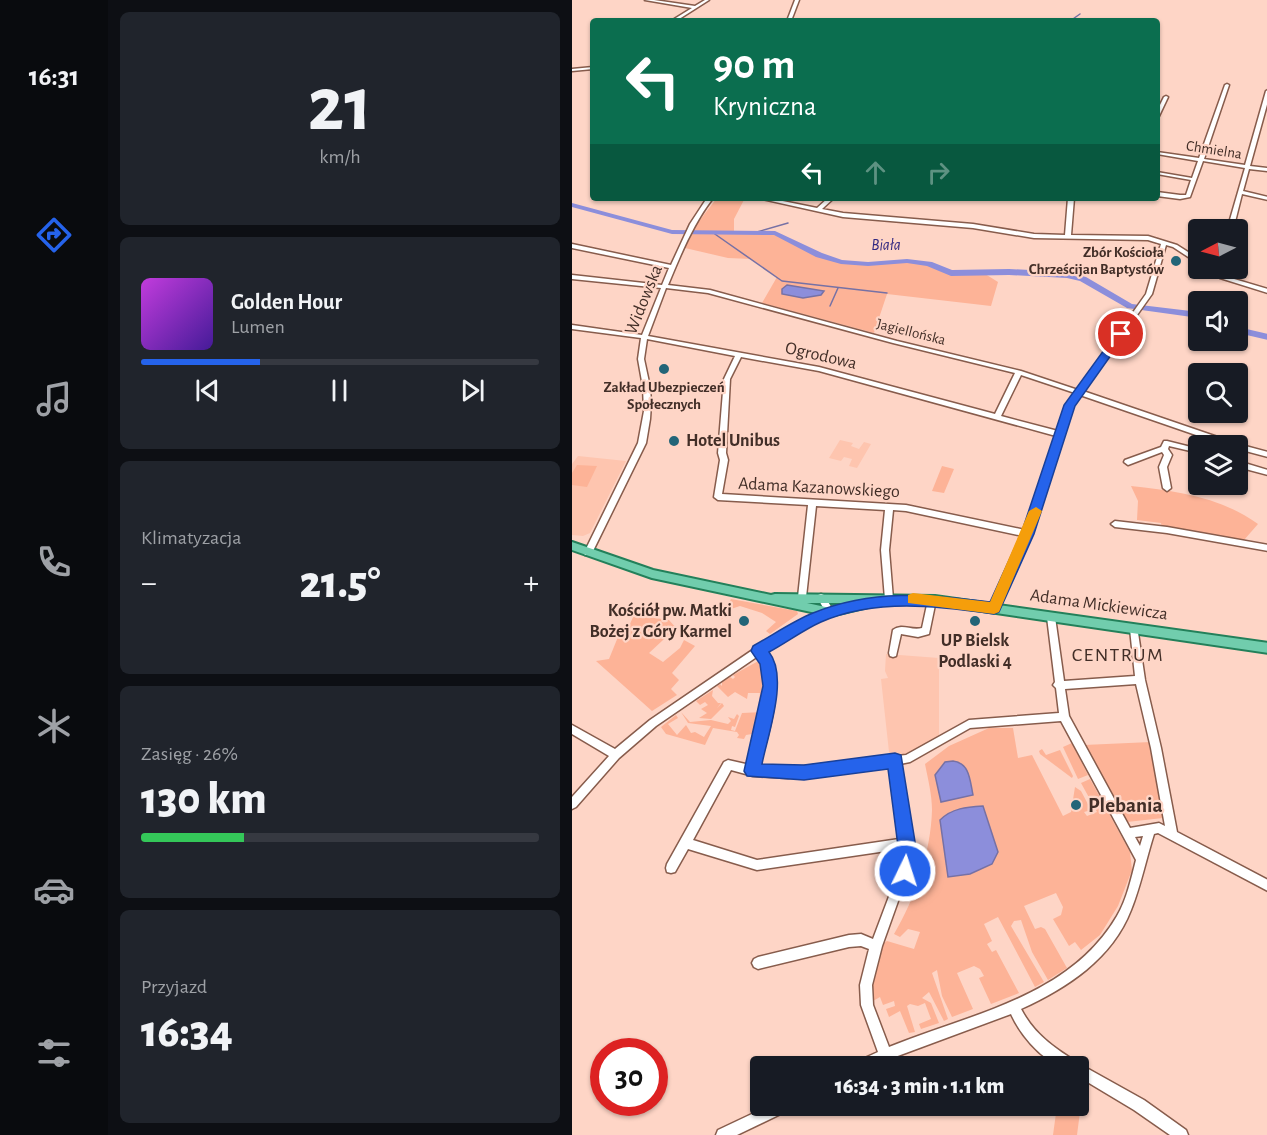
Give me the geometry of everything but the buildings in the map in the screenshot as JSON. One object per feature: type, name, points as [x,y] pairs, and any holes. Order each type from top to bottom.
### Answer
[{"type":"main road","name":"Adama Mickiewicza","points":[[572,546],[588,554],[691,584],[806,602],[830,612],[889,599]]},
{"type":"main road","name":"Adama Mickiewicza","points":[[806,602],[821,597],[932,600],[1268,648]]},
{"type":"street","points":[[647,0],[696,7]]},
{"type":"street","points":[[678,18],[707,0]]},
{"type":"street","points":[[790,18],[797,0]]},
{"type":"street","points":[[572,70],[590,68]]},
{"type":"street","points":[[1160,194],[1186,197],[1227,85]]},
{"type":"street","points":[[1233,219],[1268,91]]},
{"type":"street","points":[[1160,110],[1166,97]]},
{"type":"street","name":"Chmielna","points":[[1160,153],[1268,170]]},
{"type":"street","points":[[1160,174],[1192,179]]},
{"type":"street","points":[[1241,192],[1268,199]]},
{"type":"street","name":"Widowska","points":[[588,554],[642,443],[646,430],[649,408],[641,358],[644,337],[686,236],[701,207],[707,201]]},
{"type":"street","points":[[775,201],[818,210],[972,226],[1034,236],[1132,238],[1162,244],[1188,254]]},
{"type":"street","points":[[818,210],[828,201]]},
{"type":"street","points":[[1068,237],[1071,201]]},
{"type":"street","points":[[994,608],[1028,534],[1059,434],[1078,391],[1142,304],[1154,281],[1162,244]]},
{"type":"street","points":[[572,246],[674,267]]},
{"type":"street","name":"Jagiellońska","points":[[572,277],[708,291],[895,342],[1019,372],[1205,435]]},
{"type":"street","points":[[1229,279],[1268,291]]},
{"type":"street","name":"Ogrodowa","points":[[572,327],[644,337],[820,369],[1059,434]]},
{"type":"street","name":"Adama Kazanowskiego","points":[[739,354],[726,379],[726,423],[722,453],[724,460],[718,497],[812,504],[889,506],[1028,534]]},
{"type":"street","points":[[996,417],[1019,372]]},
{"type":"street","points":[[1128,462],[1132,458],[1164,449],[1167,443],[1188,448]]},
{"type":"street","points":[[1164,449],[1168,455],[1163,466],[1167,488]]},
{"type":"street","name":"Jagiellońska","points":[[1248,449],[1268,455]]},
{"type":"street","points":[[1248,467],[1268,473]]},
{"type":"street","points":[[809,621],[812,614],[806,602],[812,504]]},
{"type":"street","points":[[889,506],[885,550],[889,599]]},
{"type":"street","points":[[1115,524],[1167,530],[1268,548]]},
{"type":"street","points":[[572,804],[616,755],[653,723],[759,651],[809,621],[830,612],[821,597]]},
{"type":"street","points":[[893,653],[896,633],[900,630],[918,633],[926,631],[932,600]]},
{"type":"street","points":[[1050,616],[1064,717],[1141,859]]},
{"type":"street","points":[[1134,629],[1140,680],[1156,748],[1172,834]]},
{"type":"street","points":[[753,771],[771,686],[767,662],[759,651]]},
{"type":"street","points":[[1058,685],[1140,680]]},
{"type":"street","points":[[671,868],[728,765],[753,771],[804,772],[895,760],[915,756],[969,724],[1064,717]]},
{"type":"street","points":[[572,729],[616,755]]},
{"type":"street","points":[[885,1054],[866,995],[876,946],[905,871],[907,843],[895,760]]},
{"type":"street","points":[[1128,833],[1159,828],[1268,886]]},
{"type":"street","points":[[881,1056],[1013,1006],[1052,989],[1075,975],[1107,943],[1130,901],[1150,829]]},
{"type":"street","points":[[686,843],[757,865],[907,843]]},
{"type":"street","points":[[758,963],[849,941],[861,940],[876,946]]},
{"type":"street","points":[[1013,1006],[1021,1025],[1034,1040],[1058,1056]]},
{"type":"street","points":[[1089,1076],[1139,1105],[1181,1135]]},
{"type":"street","points":[[723,1135],[762,1116]]},
{"type":"shaded area","points":[[715,201],[743,201],[734,219],[734,232],[775,233],[819,255],[841,262],[868,264],[907,261],[929,264],[951,273],[982,272],[998,282],[991,306],[887,294],[874,333],[762,303],[777,277],[751,259],[728,258],[685,248],[696,225]]},
{"type":"shaded area","points":[[840,440],[853,443],[851,446],[859,449],[864,442],[871,444],[857,468],[849,466],[852,459],[844,457],[841,461],[829,458]]},
{"type":"shaded area","points":[[578,456],[626,461],[590,533],[583,536],[572,535],[572,464]]},
{"type":"shaded area","points":[[577,465],[597,466],[587,487],[572,485],[572,473]]},
{"type":"shaded area","points":[[942,466],[954,469],[944,493],[932,491]]},
{"type":"shaded area","points":[[1131,486],[1165,490],[1213,501],[1229,507],[1258,524],[1244,540],[1162,527],[1161,523],[1137,520],[1138,501]]},
{"type":"shaded area","points":[[731,599],[797,611],[798,614],[770,634],[766,631],[776,622],[762,613],[740,606],[731,609],[721,620]]},
{"type":"shaded area","points":[[634,615],[669,620],[676,628],[649,653],[663,662],[680,648],[684,640],[695,646],[672,673],[679,680],[671,689],[677,695],[652,711],[596,661],[609,659],[620,632],[625,635]]},
{"type":"shaded area","points":[[886,654],[939,658],[939,741],[915,756],[890,761],[881,679],[888,678],[885,671]]},
{"type":"shaded area","points":[[762,659],[767,678],[763,708],[758,708],[760,693],[748,693],[747,699],[735,692],[728,697],[717,686],[720,684],[722,686],[722,682],[730,677],[733,679],[735,677],[733,675]]},
{"type":"shaded area","points":[[713,690],[712,696],[718,703],[721,703],[717,708],[722,703],[724,706],[711,719],[699,718],[707,713],[701,709],[708,705],[705,702],[700,705],[696,701]]},
{"type":"shaded area","points":[[681,712],[690,722],[711,720],[728,724],[731,721],[728,717],[734,719],[737,714],[739,716],[735,727],[732,726],[731,730],[735,731],[742,713],[763,712],[758,733],[746,735],[744,739],[737,738],[739,735],[737,732],[713,728],[705,745],[666,734],[661,727],[676,715],[678,718],[668,724],[677,735],[686,725],[691,733],[695,732],[704,737],[711,726],[688,723]]},
{"type":"shaded area","points":[[989,728],[1013,728],[1018,758],[1032,755],[1063,816],[1071,812],[1075,787],[1081,791],[1091,810],[1084,812],[1087,816],[1097,812],[1081,783],[1090,779],[1130,852],[1132,870],[1118,906],[1100,935],[1081,950],[1075,942],[1069,946],[1053,919],[1061,915],[1063,907],[1056,893],[1024,906],[1035,929],[1041,927],[1045,929],[1067,968],[1048,980],[1032,952],[1021,920],[1014,921],[1011,926],[1044,982],[1035,987],[998,917],[984,924],[992,941],[987,944],[992,952],[996,950],[1019,993],[991,1004],[979,978],[984,976],[980,969],[974,966],[957,973],[973,1009],[952,1017],[942,996],[937,970],[932,973],[948,1019],[944,1021],[929,992],[922,998],[931,1003],[939,1023],[921,1029],[919,1024],[931,1019],[925,1003],[918,1006],[910,1004],[907,1006],[915,1032],[909,1033],[900,1011],[889,1017],[886,1009],[895,1006],[894,1001],[883,1005],[880,997],[873,1001],[872,979],[884,943],[887,941],[914,949],[920,932],[908,929],[900,937],[894,934],[909,906],[929,842],[932,804],[925,764],[949,746]]},
{"type":"shaded area","points":[[1151,742],[1163,818],[1127,822],[1084,745]]},
{"type":"shaded area","points":[[1072,743],[1088,775],[1078,779],[1063,747]]},
{"type":"shaded area","points":[[1042,749],[1046,755],[1060,750],[1072,778],[1040,754],[1039,751]]},
{"type":"shaded area","points":[[1056,1116],[1079,1116],[1077,1135],[1053,1135]]},
{"type":"water","points":[[787,285],[824,291],[821,295],[803,298],[782,294],[782,289]]},
{"type":"water","points":[[945,762],[959,762],[966,769],[973,795],[941,802],[935,775]]},
{"type":"water","points":[[983,806],[998,852],[992,864],[970,874],[948,877],[940,820],[955,811]]},
{"type":"waterway","points":[[1074,18],[1080,14]]},
{"type":"waterway","name":"Biała","points":[[572,205],[672,232],[775,233],[819,255],[841,262],[868,264],[907,261],[929,264],[951,273],[1009,272],[1067,275],[1083,279],[1130,306],[1188,314]]},
{"type":"waterway","points":[[757,232],[788,223]]},
{"type":"waterway","points":[[712,232],[782,281],[887,293]]},
{"type":"waterway","points":[[830,306],[838,288]]},
{"type":"waterway","name":"Biała","points":[[1248,332],[1268,337]]},
{"type":"slow traffic","points":[[913,599],[994,608],[1036,511]]},
{"type":"place","name":"Zbór Kościoła Chrześcijan Baptystów","points":[[1176,261]]},
{"type":"place","name":"Zakład Ubezpieczeń Społecznych","points":[[664,369]]},
{"type":"place","name":"Hotel Unibus","points":[[674,441]]},
{"type":"place","name":"Kościół pw. Matki Bożej z Góry Karmel","points":[[744,621]]},
{"type":"place","name":"UP Bielsk Podlaski 4","points":[[975,621]]},
{"type":"place","name":"Plebania","points":[[1076,805]]},
{"type":"district","name":"CENTRUM","points":[[1118,655]]},
{"type":"route","points":[[905,871],[908,854],[895,760],[804,772],[753,771],[764,728],[771,686],[770,670],[765,656],[759,651],[792,629],[817,617],[841,609],[889,599],[926,599],[994,608],[1028,534],[1063,420],[1078,391],[1121,334]]}]
